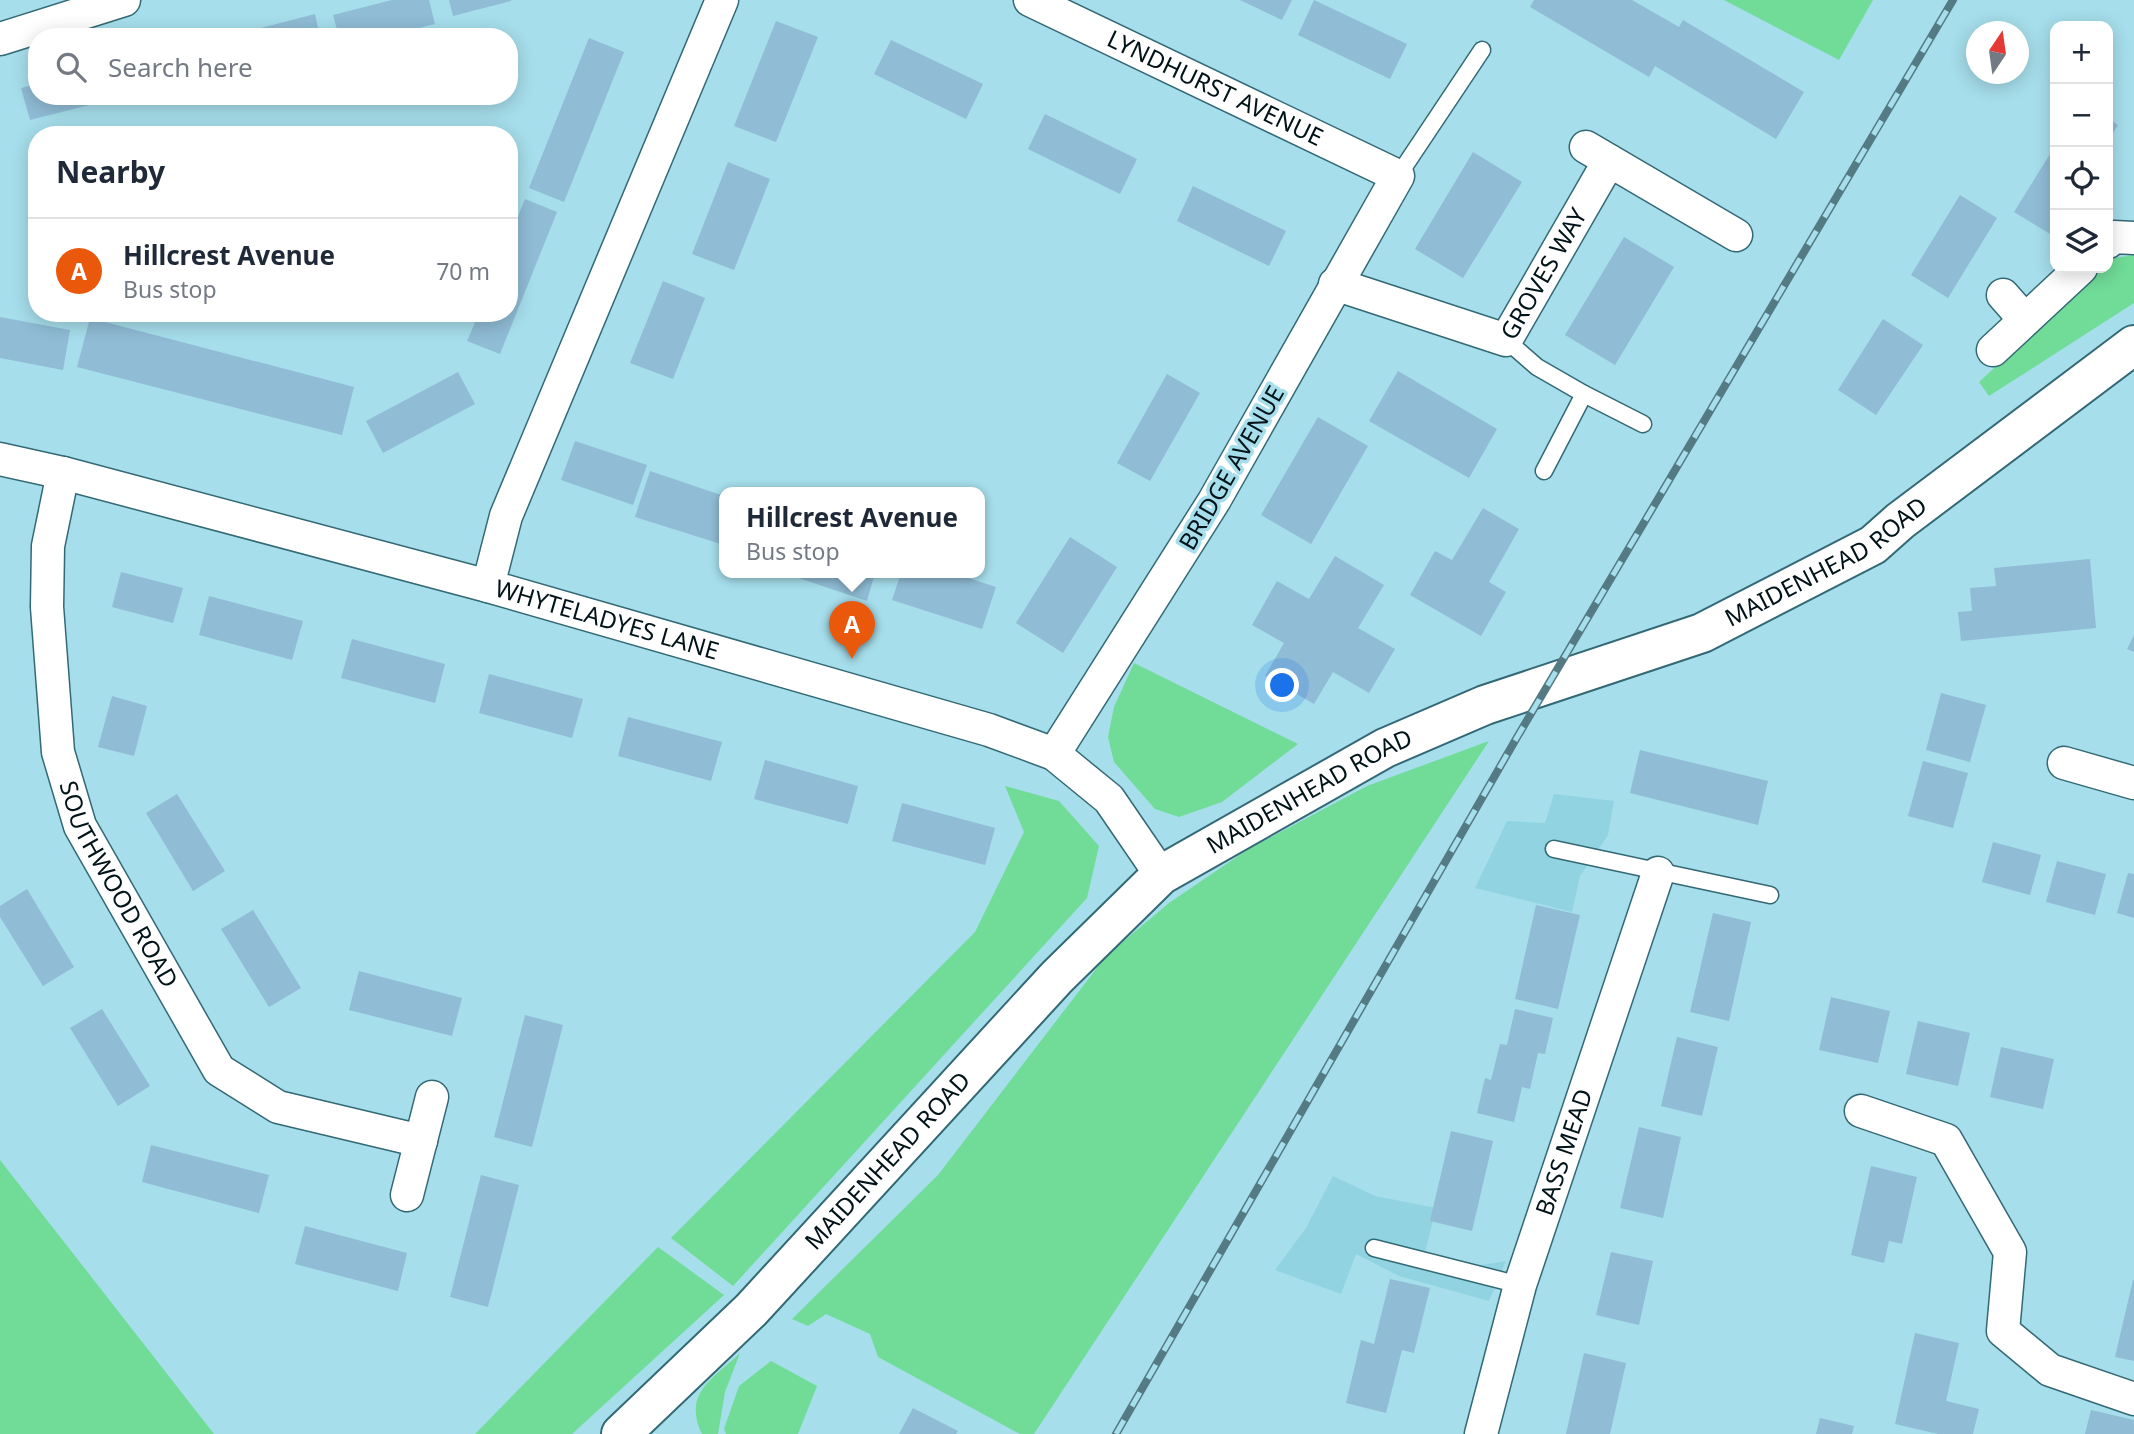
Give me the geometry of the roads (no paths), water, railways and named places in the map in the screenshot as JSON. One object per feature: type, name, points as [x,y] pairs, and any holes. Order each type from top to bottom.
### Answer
[{"type":"main road","name":"MAIDENHEAD ROAD","points":[[641,1428],[1057,977],[1161,875],[1385,748],[1485,705],[1702,633],[1873,545],[1900,521],[2134,345]]},
{"type":"street","points":[[35,28],[124,0]]},
{"type":"street","points":[[488,586],[506,516],[722,0]]},
{"type":"street","name":"LYNDHURST AVENUE","points":[[1030,0],[1398,176]]},
{"type":"street","points":[[0,39],[28,30]]},
{"type":"street","name":"GROVES WAY","points":[[1335,284],[1506,340],[1597,154],[1736,236]]},
{"type":"street","name":"BRIDGE AVENUE","points":[[1054,754],[1214,501],[1398,176]]},
{"type":"street","points":[[2113,238],[2134,238]]},
{"type":"street","points":[[1993,350],[2076,273]]},
{"type":"street","points":[[2003,295],[2025,320]]},
{"type":"street","name":"WHYTELADYES LANE","points":[[0,459],[63,473],[488,586],[989,730],[1054,754],[1109,799],[1161,875]]},
{"type":"street","name":"SOUTHWOOD ROAD","points":[[63,473],[48,546],[47,607],[58,752],[80,826],[219,1070],[278,1107],[421,1141]]},
{"type":"street","points":[[2064,763],[2134,783]]},
{"type":"street","name":"BASS MEAD","points":[[1481,1434],[1520,1285],[1658,873]]},
{"type":"street","points":[[407,1195],[432,1097]]},
{"type":"street","points":[[1861,1111],[1946,1140],[2010,1252],[2003,1331],[2050,1370],[2134,1399]]},
{"type":"lane","points":[[1398,176],[1482,50]]},
{"type":"lane","points":[[1506,340],[1537,367],[1643,424]]},
{"type":"lane","points":[[1544,471],[1584,394]]},
{"type":"lane","points":[[1554,849],[1770,895]]},
{"type":"lane","points":[[1374,1248],[1520,1285]]},
{"type":"railway","points":[[1116,1434],[1516,739],[1953,0]]},
{"type":"place","name":"Hillcrest Avenue","points":[[852,659]]}]
